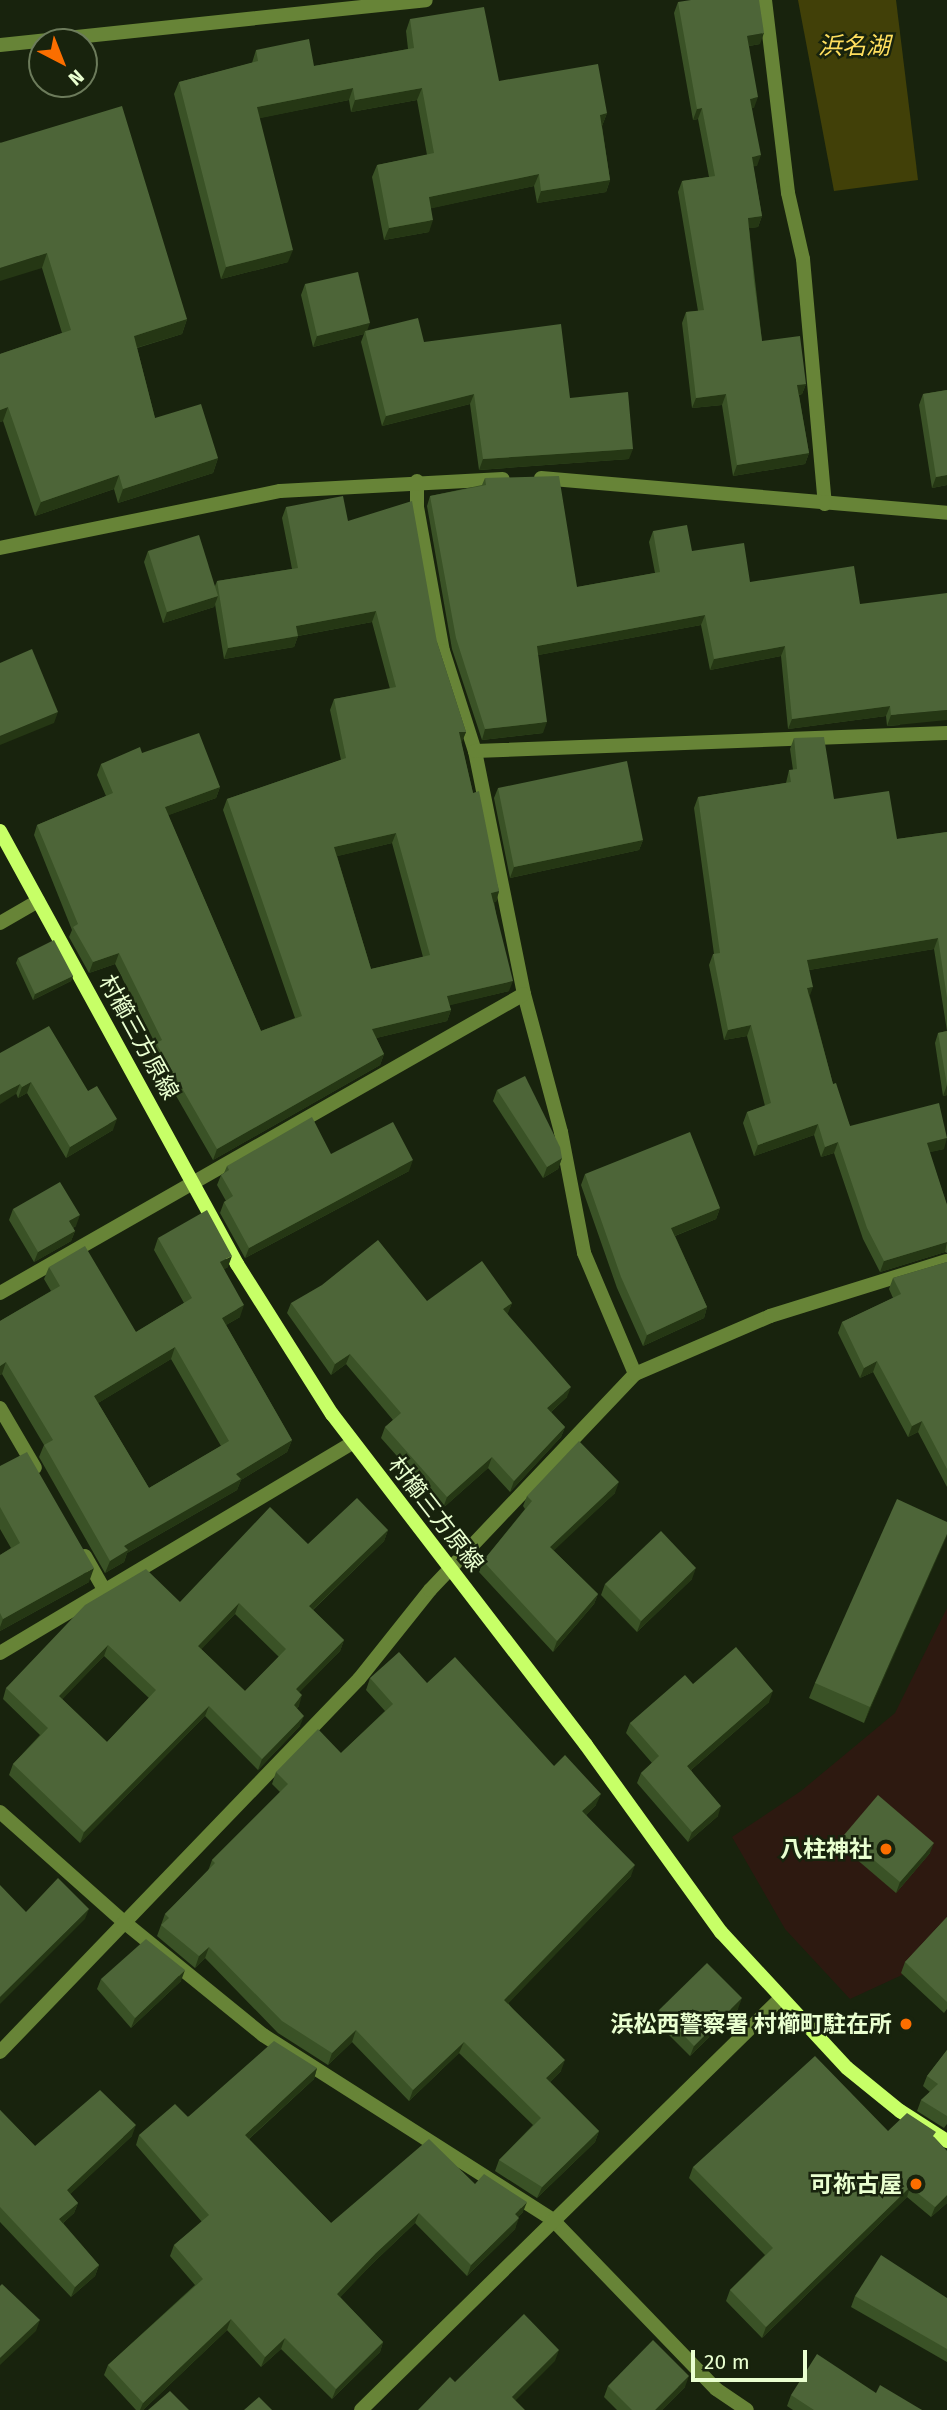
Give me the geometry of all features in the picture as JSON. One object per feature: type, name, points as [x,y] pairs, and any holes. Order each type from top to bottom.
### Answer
[{"type":"main road","name":"村櫛三方原線","points":[[0,831],[273,1325],[352,1443],[586,1745],[696,1902],[847,2068],[900,2111],[947,2141]]},
{"type":"street","points":[[0,45],[426,0]]},
{"type":"street","points":[[765,0],[788,193],[803,260],[825,504]]},
{"type":"street","points":[[0,548],[281,491],[417,481],[521,478],[947,513]]},
{"type":"street","points":[[417,481],[417,508],[443,651],[475,751],[524,994],[561,1132],[584,1253],[635,1374]]},
{"type":"street","points":[[475,751],[947,733]]},
{"type":"street","points":[[0,923],[38,901]]},
{"type":"street","points":[[0,1293],[194,1186],[524,994]]},
{"type":"street","points":[[0,2052],[359,1679],[430,1590],[452,1571],[635,1374],[770,1316],[947,1261]]},
{"type":"street","points":[[0,1408],[46,1488]]},
{"type":"street","points":[[0,1653],[352,1443]]},
{"type":"street","points":[[79,1545],[105,1591]]},
{"type":"street","points":[[0,1812],[124,1922],[263,2035],[552,2219],[716,2389],[747,2410]]},
{"type":"street","points":[[361,2410],[552,2219],[781,1998]]},
{"type":"shaded area","points":[[947,1608],[947,1937],[902,1975],[850,1999],[785,1929],[732,1837],[801,1791],[895,1713]]},
{"type":"water","name":"浜名湖","points":[[798,0],[896,0],[918,180],[834,191]]},
{"type":"building","points":[[759,0],[764,33],[747,36],[758,97],[750,99],[761,155],[752,157],[762,216],[748,218],[754,281],[762,341],[800,336],[806,384],[797,385],[809,453],[737,465],[726,394],[696,398],[686,312],[704,310],[682,181],[715,176],[702,108],[697,109],[678,2]]},
{"type":"building","points":[[484,7],[499,81],[598,64],[607,113],[600,115],[610,180],[541,191],[539,174],[429,197],[433,220],[389,228],[377,165],[434,153],[422,88],[355,100],[353,88],[257,107],[293,250],[226,267],[179,82],[258,61],[256,50],[309,39],[314,66],[414,48],[410,19]]},
{"type":"building","points":[[122,106],[187,319],[134,336],[155,418],[201,404],[218,458],[123,489],[119,475],[41,502],[8,407],[0,410],[0,354],[71,330],[47,253],[0,268],[0,143]]},
{"type":"building","points":[[358,272],[370,323],[317,336],[305,284]]},
{"type":"building","points":[[418,318],[424,342],[561,324],[570,398],[628,392],[633,449],[483,459],[474,394],[386,416],[365,331]]},
{"type":"building","points":[[947,390],[947,475],[936,477],[923,394]]},
{"type":"building","points":[[559,476],[577,587],[660,572],[653,531],[687,525],[692,551],[744,543],[750,582],[854,566],[860,604],[947,593],[947,710],[891,715],[890,706],[792,719],[785,646],[714,659],[705,615],[537,646],[547,722],[485,729],[456,638],[430,496],[486,485],[485,478]]},
{"type":"building","points":[[343,496],[348,521],[412,501],[437,642],[466,732],[459,732],[473,793],[479,791],[499,891],[491,893],[513,981],[447,996],[451,1010],[372,1029],[384,1054],[217,1149],[156,1043],[162,1040],[119,953],[93,962],[73,927],[78,924],[37,825],[113,793],[101,764],[140,747],[142,753],[199,733],[220,787],[165,807],[261,1031],[302,1016],[227,799],[346,758],[334,699],[396,687],[376,611],[296,626],[298,636],[228,648],[217,581],[298,568],[286,507]],"holes":[[[396,833],[430,955],[371,969],[334,847]]]},
{"type":"building","points":[[199,535],[218,596],[167,612],[148,551]]},
{"type":"building","points":[[32,649],[58,712],[0,736],[0,663]]},
{"type":"building","points":[[824,737],[834,799],[889,791],[897,839],[947,832],[947,998],[938,938],[807,960],[813,987],[807,988],[833,1084],[836,1083],[850,1126],[939,1103],[947,1138],[927,1143],[947,1205],[947,1242],[884,1261],[867,1228],[838,1142],[825,1147],[818,1124],[758,1145],[747,1112],[771,1103],[751,1025],[728,1030],[713,954],[720,953],[698,797],[791,782],[789,770],[797,769],[794,738]]},
{"type":"building","points":[[627,761],[643,840],[514,867],[498,788]]},
{"type":"building","points":[[54,940],[73,976],[35,994],[18,958]]},
{"type":"building","points":[[49,1026],[88,1091],[97,1086],[117,1119],[70,1147],[31,1082],[22,1087],[20,1084],[0,1095],[0,1053]]},
{"type":"building","points":[[947,1031],[947,1085],[938,1033]]},
{"type":"building","points":[[525,1076],[560,1147],[562,1158],[547,1167],[497,1090]]},
{"type":"building","points":[[312,1117],[331,1154],[393,1122],[413,1160],[249,1248],[224,1202],[233,1196],[221,1175],[229,1170],[227,1166]]},
{"type":"building","points":[[690,1132],[720,1208],[671,1228],[707,1307],[647,1335],[621,1277],[585,1174]]},
{"type":"building","points":[[60,1182],[80,1215],[69,1221],[75,1231],[38,1252],[13,1209]]},
{"type":"building","points":[[207,1210],[232,1256],[220,1262],[244,1305],[222,1318],[292,1440],[236,1474],[241,1479],[124,1546],[128,1550],[110,1561],[44,1445],[53,1440],[6,1362],[0,1366],[0,1321],[60,1286],[49,1267],[85,1246],[136,1332],[192,1298],[158,1238]],"holes":[[[175,1347],[229,1441],[149,1488],[94,1396]]]},
{"type":"building","points":[[378,1240],[427,1301],[482,1261],[512,1303],[503,1309],[571,1387],[547,1408],[565,1427],[514,1481],[492,1457],[447,1497],[385,1427],[401,1413],[350,1354],[335,1364],[291,1303],[322,1285]]},
{"type":"building","points":[[947,1262],[947,1469],[922,1421],[912,1426],[877,1361],[864,1368],[842,1322],[901,1294],[893,1278]]},
{"type":"building","points":[[579,1441],[619,1482],[550,1547],[598,1594],[557,1641],[483,1561],[532,1501],[527,1496]]},
{"type":"building","points":[[27,1452],[94,1568],[3,1619],[0,1613],[0,1555],[20,1543],[0,1507],[0,1466]]},
{"type":"building","points":[[357,1498],[388,1530],[309,1606],[344,1640],[296,1689],[302,1695],[294,1705],[304,1716],[262,1759],[209,1706],[84,1832],[13,1764],[48,1728],[6,1688],[85,1605],[146,1569],[180,1602],[270,1507],[308,1544]],"holes":[[[239,1603],[286,1649],[245,1691],[198,1646]],[[108,1645],[156,1690],[107,1742],[59,1696]]]},
{"type":"building","points":[[897,1499],[947,1522],[947,1534],[870,1707],[815,1683]]},
{"type":"building","points":[[661,1531],[696,1568],[641,1621],[605,1584]]},
{"type":"building","points":[[736,1647],[773,1691],[687,1766],[721,1806],[692,1832],[641,1773],[659,1756],[630,1723],[685,1675],[693,1684]]},
{"type":"building","points":[[399,1652],[427,1683],[455,1657],[554,1766],[565,1755],[601,1794],[582,1811],[635,1865],[504,2000],[565,2060],[546,2078],[599,2131],[542,2187],[499,2160],[541,2118],[464,2042],[413,2090],[356,2030],[332,2053],[282,2021],[209,1947],[199,1956],[161,1925],[169,1918],[165,1914],[215,1863],[212,1860],[288,1784],[276,1772],[318,1729],[341,1753],[393,1704],[370,1678]]},
{"type":"building","points":[[878,1795],[934,1843],[900,1882],[844,1835]]},
{"type":"building","points":[[58,1878],[89,1909],[0,1997],[0,1885],[26,1912]]},
{"type":"building","points":[[947,1917],[947,2002],[905,1962]]},
{"type":"building","points":[[146,1939],[185,1970],[135,2018],[101,1979]]},
{"type":"building","points":[[707,1963],[742,1998],[694,2046],[659,2010]]},
{"type":"building","points":[[274,2041],[317,2068],[245,2135],[331,2223],[429,2139],[475,2184],[484,2174],[527,2202],[515,2214],[519,2218],[471,2265],[419,2213],[376,2253],[337,2294],[383,2342],[336,2389],[285,2338],[265,2357],[231,2319],[143,2403],[108,2365],[203,2279],[174,2245],[209,2215],[139,2135],[175,2104],[188,2117]]},
{"type":"building","points":[[947,2050],[947,2116],[921,2100],[938,2084],[927,2076]]},
{"type":"building","points":[[815,2056],[888,2131],[907,2113],[936,2132],[933,2136],[947,2151],[947,2195],[935,2207],[910,2187],[766,2327],[730,2290],[773,2248],[693,2167]]},
{"type":"building","points":[[100,2090],[136,2125],[67,2190],[78,2203],[59,2219],[99,2265],[75,2287],[0,2207],[0,2110],[35,2146]]},
{"type":"building","points":[[881,2255],[947,2298],[947,2349],[855,2296]]},
{"type":"building","points":[[2,2284],[40,2320],[0,2358],[0,2286]]},
{"type":"building","points":[[524,2314],[559,2350],[512,2397],[525,2410],[418,2410],[450,2377],[455,2382]]},
{"type":"building","points":[[653,2340],[689,2376],[655,2410],[632,2410],[608,2386]]},
{"type":"building","points":[[817,2354],[876,2393],[880,2385],[922,2410],[814,2410],[791,2395]]},
{"type":"building","points":[[170,2391],[189,2410],[148,2410]]},
{"type":"building","points":[[259,2397],[272,2410],[244,2410]]},
{"type":"place","name":"八柱神社","points":[[886,1849]]},
{"type":"place","name":"浜松西警察署 村櫛町駐在所","points":[[906,2024]]},
{"type":"place","name":"可祢古屋","points":[[916,2184]]}]
